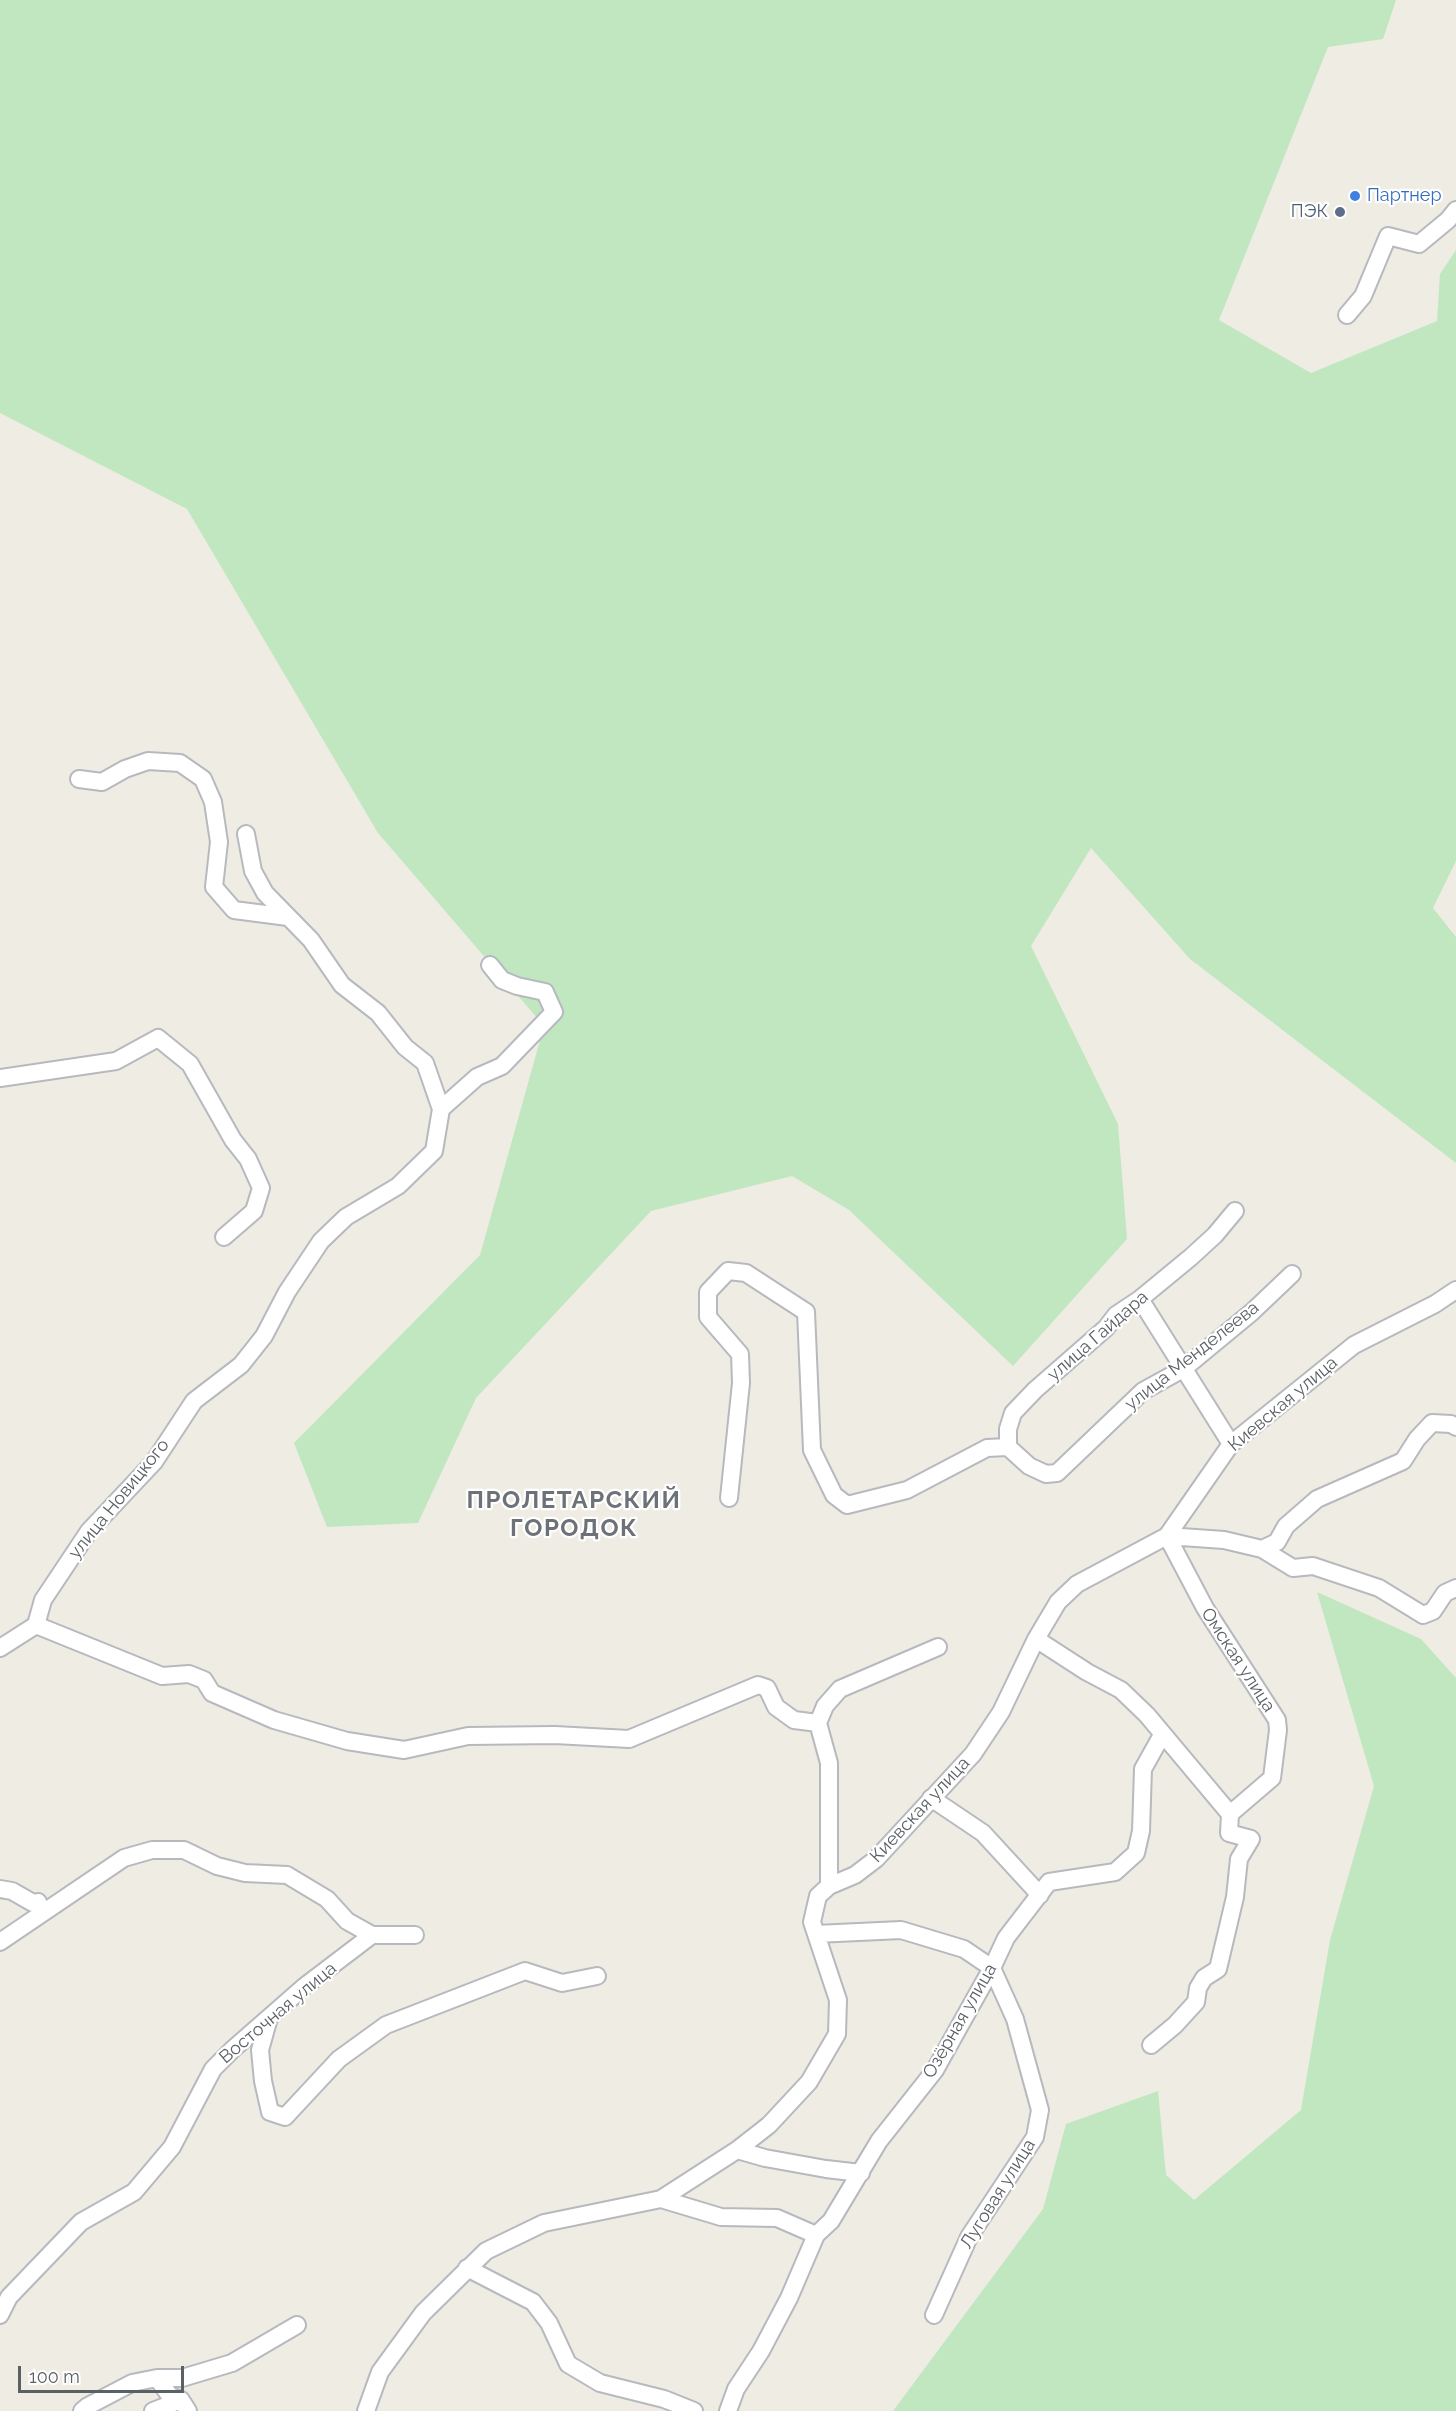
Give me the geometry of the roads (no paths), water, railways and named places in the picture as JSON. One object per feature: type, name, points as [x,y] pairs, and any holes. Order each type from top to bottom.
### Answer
[{"type":"street","points":[[1347,315],[1364,296],[1388,236],[1419,244],[1448,220],[1456,210]]},
{"type":"street","points":[[80,779],[102,782],[125,769],[148,761],[180,763],[203,779],[213,802],[219,842],[214,887],[234,910],[288,917]]},
{"type":"street","name":"улица Новицкого","points":[[36,1625],[43,1600],[89,1530],[154,1462],[194,1401],[241,1365],[264,1336],[288,1292],[321,1241],[346,1217],[398,1186],[434,1151],[441,1109],[424,1063],[405,1047],[378,1013],[342,985],[311,940],[265,893],[253,871],[246,834]]},
{"type":"street","points":[[441,1109],[477,1077],[502,1066],[554,1012],[545,992],[502,980],[490,965]]},
{"type":"street","points":[[0,1078],[116,1061],[158,1038],[190,1064],[233,1140],[248,1159],[261,1188],[254,1211],[224,1237]]},
{"type":"street","name":"улица Гайдара","points":[[1008,1447],[1008,1429],[1013,1413],[1035,1390],[1106,1328],[1116,1315],[1140,1299],[1191,1257],[1235,1211]]},
{"type":"street","points":[[729,1498],[741,1383],[740,1354],[708,1317],[708,1292],[728,1270],[746,1273],[806,1312],[812,1450],[834,1495],[847,1505],[907,1490],[987,1448],[1008,1447]]},
{"type":"street","name":"улица Менделеева","points":[[1008,1447],[1029,1466],[1046,1474],[1057,1473],[1143,1391],[1183,1369],[1252,1312],[1292,1274]]},
{"type":"street","name":"Киевская улица","points":[[829,1886],[855,1875],[876,1859],[931,1798],[959,1771],[1001,1712],[1036,1639],[1058,1602],[1077,1584],[1167,1536],[1231,1444],[1354,1345],[1435,1304],[1456,1290]]},
{"type":"street","points":[[1140,1299],[1231,1444]]},
{"type":"street","points":[[1262,1549],[1277,1542],[1286,1526],[1317,1499],[1403,1461],[1417,1439],[1432,1423],[1451,1424],[1456,1427]]},
{"type":"street","points":[[1167,1536],[1224,1540],[1262,1549],[1293,1568],[1313,1566],[1379,1588],[1423,1615],[1433,1611],[1445,1593],[1456,1588]]},
{"type":"street","name":"Омская улица","points":[[1167,1536],[1205,1608],[1277,1720],[1278,1730],[1272,1778],[1230,1814]]},
{"type":"street","points":[[0,1647],[36,1625],[162,1676],[189,1674],[204,1680],[212,1693],[274,1720],[347,1742],[404,1750],[468,1736],[555,1735],[628,1739],[758,1685],[767,1688],[776,1707],[794,1720],[818,1723]]},
{"type":"street","points":[[1036,1639],[1087,1672],[1121,1690],[1147,1715],[1230,1814],[1229,1833],[1251,1839],[1239,1859],[1235,1897],[1218,1969],[1204,1978],[1198,1988],[1196,2002],[1175,2025],[1151,2045]]},
{"type":"street","points":[[366,2411],[380,2372],[423,2313],[486,2251],[544,2223],[661,2199],[737,2150],[769,2125],[809,2082],[837,2034],[838,2000],[812,1922],[818,1896],[829,1886],[829,1762],[818,1723],[825,1706],[840,1689],[938,1647]]},
{"type":"street","name":"Озёрная улица","points":[[728,2411],[736,2389],[761,2351],[789,2298],[816,2235],[831,2221],[879,2141],[935,2070],[992,1968],[1006,1938],[1049,1882],[1115,1872],[1136,1854],[1141,1831],[1143,1768],[1162,1735]]},
{"type":"street","points":[[931,1798],[983,1833],[1040,1895]]},
{"type":"street","points":[[0,1942],[124,1858],[153,1850],[184,1850],[217,1866],[245,1873],[287,1875],[327,1899],[347,1921],[372,1935],[415,1935]]},
{"type":"street","points":[[0,1889],[12,1891],[33,1903],[38,1902],[43,1913]]},
{"type":"street","points":[[816,1934],[901,1930],[964,1949],[992,1968]]},
{"type":"street","name":"Восточная улица","points":[[0,2315],[9,2296],[81,2222],[134,2192],[172,2146],[213,2069],[305,1986],[372,1935]]},
{"type":"street","name":"Луговая улица","points":[[934,2315],[969,2237],[1035,2137],[1040,2110],[1015,2019],[992,1968]]},
{"type":"street","points":[[269,2017],[260,2050],[263,2081],[270,2112],[285,2117],[339,2059],[386,2025],[525,1971],[562,1983],[597,1976]]},
{"type":"street","points":[[737,2150],[765,2158],[861,2173]]},
{"type":"street","points":[[661,2199],[721,2217],[777,2218],[816,2235]]},
{"type":"street","points":[[468,2268],[532,2302],[549,2323],[568,2364],[600,2383],[664,2399],[694,2411]]},
{"type":"street","points":[[82,2411],[132,2383],[157,2378],[182,2378],[232,2363],[297,2325]]},
{"type":"street","points":[[157,2378],[170,2396],[184,2405]]},
{"type":"street","points":[[153,2411],[184,2405]]},
{"type":"place","name":"Партнер","points":[[1355,196]]},
{"type":"place","name":"ПЭК","points":[[1340,212]]},
{"type":"district","name":"ПРОЛЕТАРСКИЙ ГОРОДОК","points":[[574,1515]]}]
